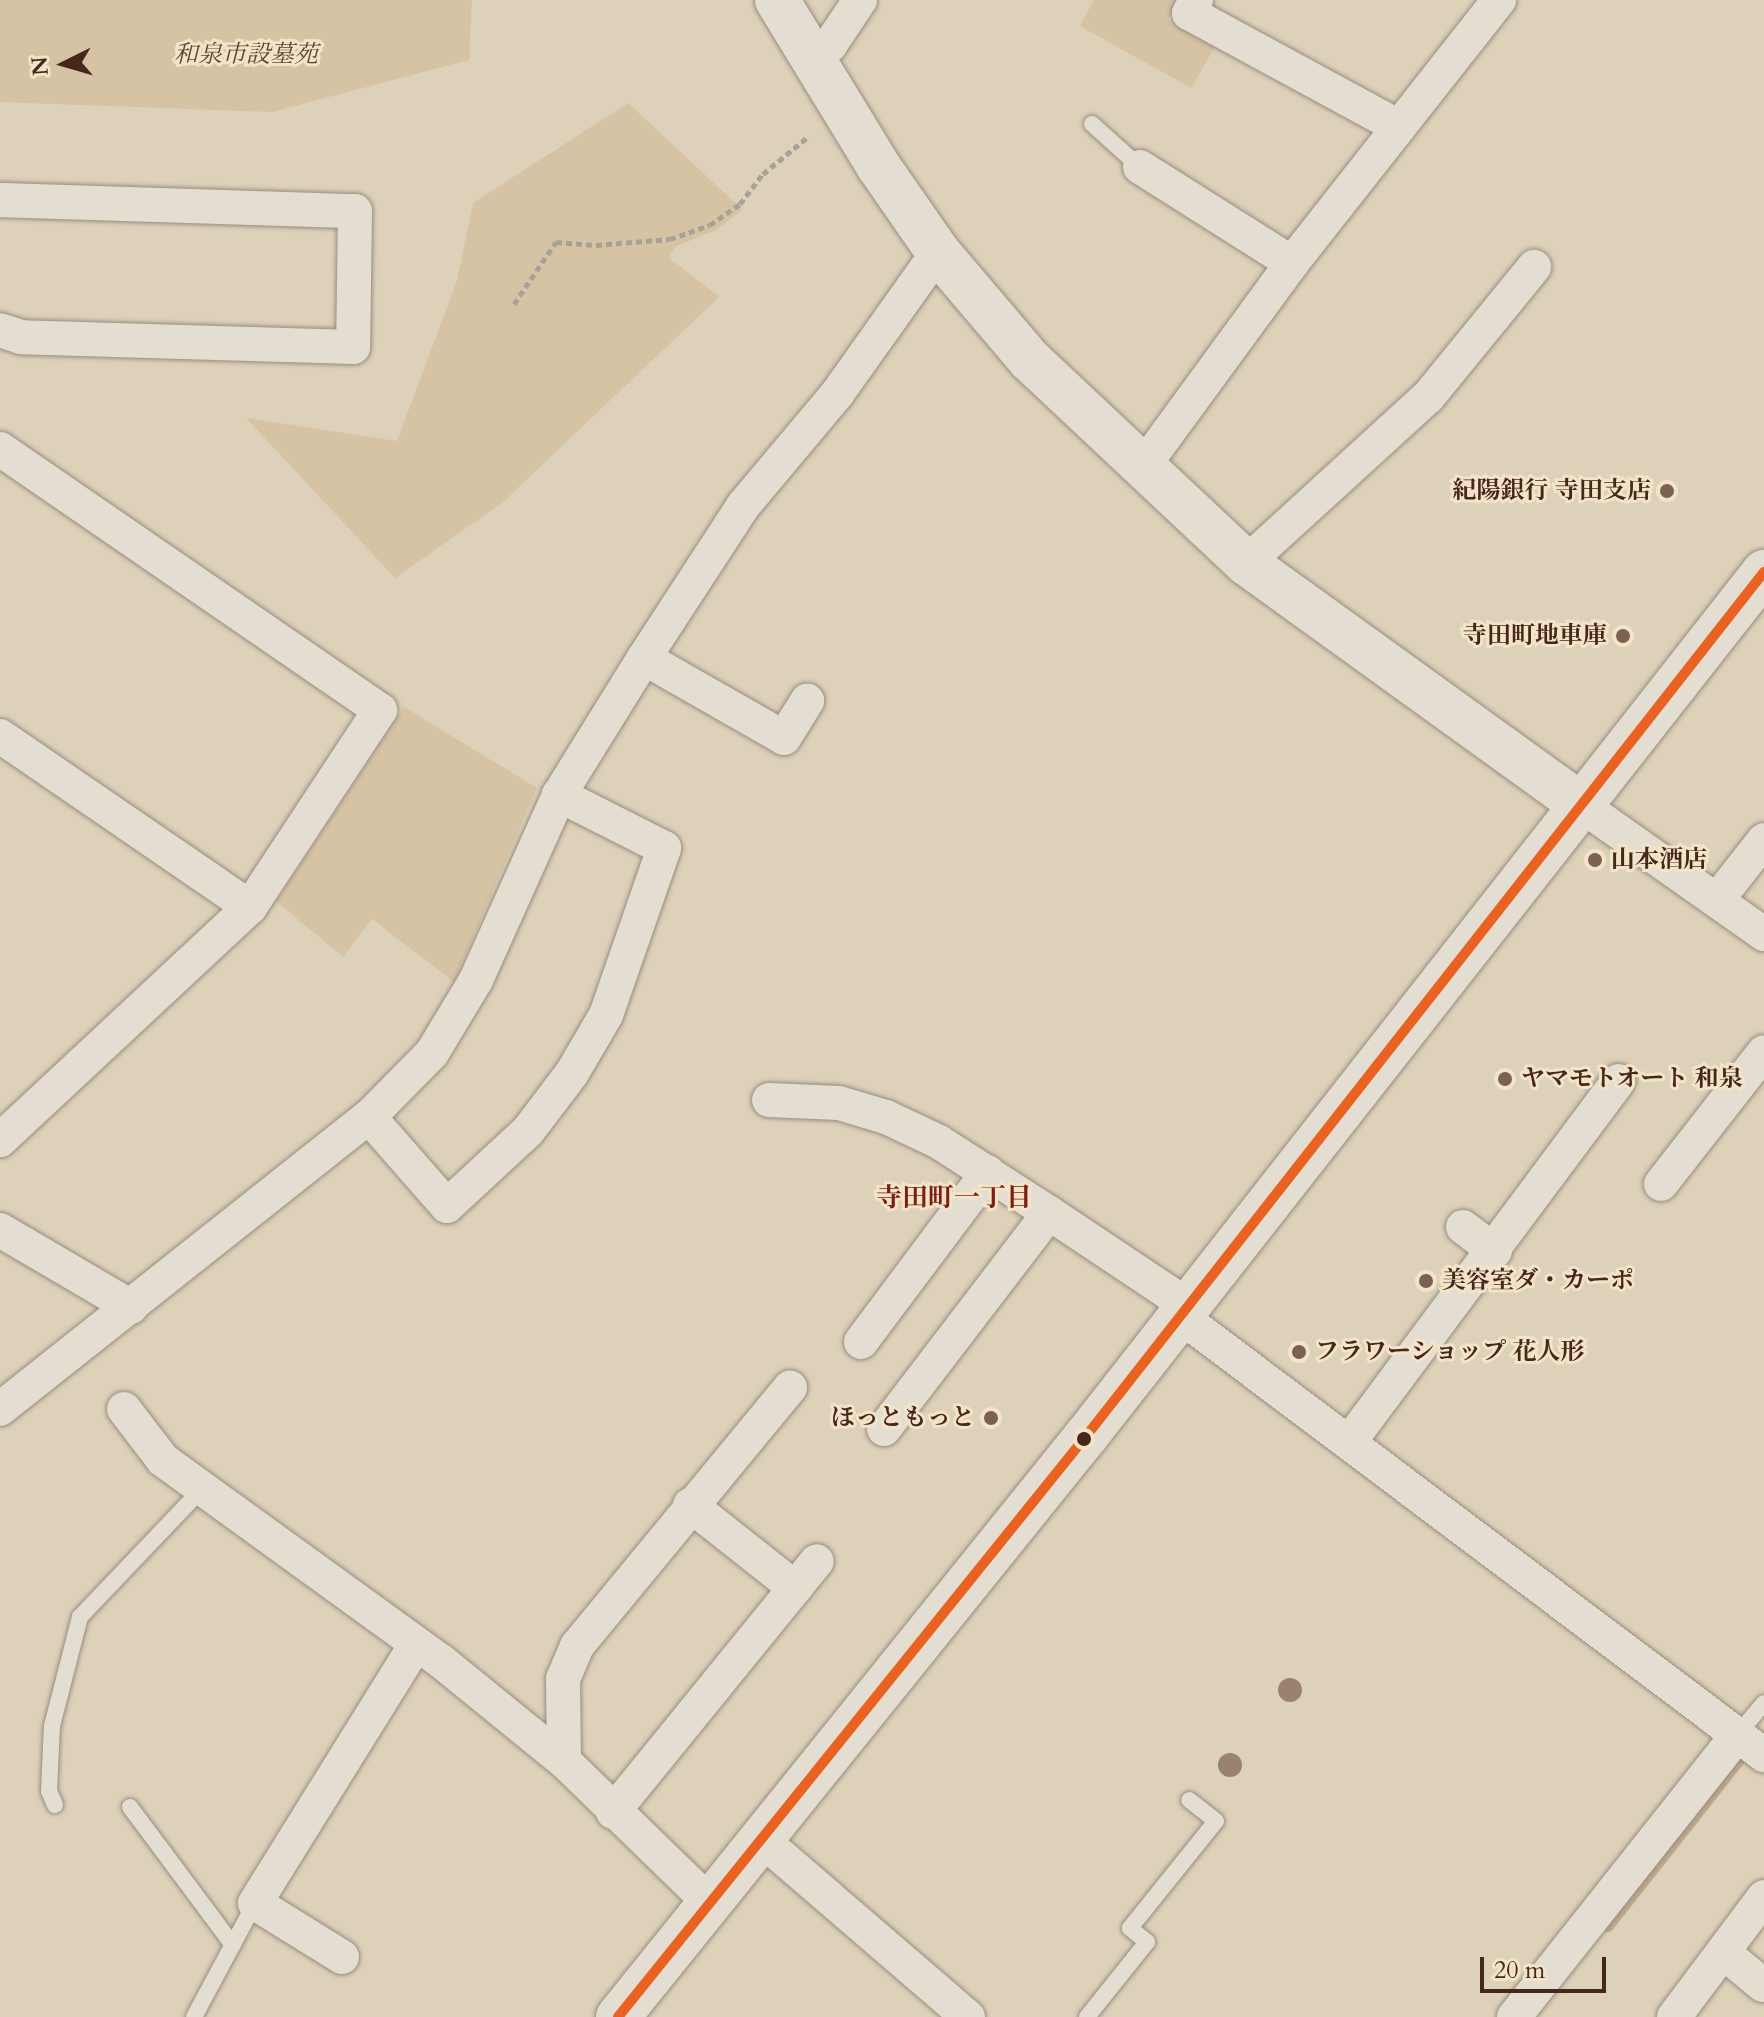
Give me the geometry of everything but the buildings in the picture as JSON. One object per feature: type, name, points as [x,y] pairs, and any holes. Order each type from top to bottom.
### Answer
[{"type":"main road","points":[[777,0],[843,108],[938,252],[1030,360],[1246,563],[1581,805]]},
{"type":"main road","points":[[618,2017],[1180,1316],[1764,572]]},
{"type":"street","points":[[814,58],[830,45],[860,0]]},
{"type":"street","points":[[1196,0],[1189,13],[1399,127]]},
{"type":"street","points":[[1142,468],[1292,263],[1493,2]]},
{"type":"street","points":[[1140,167],[1292,263]]},
{"type":"street","points":[[0,200],[355,211],[353,347],[21,337],[0,330]]},
{"type":"street","points":[[0,1409],[369,1117],[432,1053],[476,980],[559,795],[644,658],[743,506],[837,394],[938,252]]},
{"type":"street","points":[[1246,563],[1428,397],[1534,267]]},
{"type":"street","points":[[0,449],[380,710],[250,907],[0,1140]]},
{"type":"street","points":[[644,658],[784,738],[807,701]]},
{"type":"street","points":[[0,736],[250,907]]},
{"type":"street","points":[[369,1117],[447,1206],[528,1131],[572,1073],[606,1015],[664,848],[559,795]]},
{"type":"street","points":[[1581,805],[1764,934]]},
{"type":"street","points":[[1717,900],[1764,840]]},
{"type":"street","points":[[1661,1184],[1764,1052]]},
{"type":"street","points":[[1350,1441],[1495,1251],[1618,1081]]},
{"type":"street","points":[[769,1100],[841,1092],[988,1172],[1172,1295],[1180,1316],[1751,1745],[1514,2017]]},
{"type":"street","points":[[861,1342],[988,1172]]},
{"type":"street","points":[[884,1429],[1049,1213]]},
{"type":"street","points":[[1463,1227],[1495,1251]]},
{"type":"street","points":[[0,1230],[131,1307]]},
{"type":"street","points":[[564,1761],[563,1679],[577,1646],[690,1505],[790,1388]]},
{"type":"street","points":[[124,1409],[163,1460],[416,1644],[564,1761],[613,1812],[708,1901]]},
{"type":"street","points":[[690,1505],[795,1588]]},
{"type":"street","points":[[613,1812],[817,1561]]},
{"type":"street","points":[[342,1957],[255,1903],[416,1644]]},
{"type":"street","points":[[761,1839],[968,2017]]},
{"type":"street","points":[[1674,2017],[1764,1897]]},
{"type":"street","points":[[1723,1952],[1763,1985]]},
{"type":"lane","points":[[1092,124],[1140,167]]},
{"type":"lane","points":[[55,1805],[49,1791],[52,1726],[80,1617],[202,1489]]},
{"type":"lane","points":[[1751,1745],[1764,1703]]},
{"type":"lane","points":[[1087,2017],[1147,1942],[1130,1928],[1216,1821],[1189,1800]]},
{"type":"lane","points":[[130,1807],[233,1945]]},
{"type":"lane","points":[[194,2017],[255,1903]]},
{"type":"path","points":[[514,304],[556,242],[596,245],[670,239],[710,225],[740,204],[763,174],[843,108]]},
{"type":"green space","name":"和泉市設墓苑","points":[[0,0],[472,0],[469,60],[272,112],[0,102]]},
{"type":"green space","points":[[1094,0],[1180,0],[1168,20],[1215,47],[1191,88],[1080,26]]},
{"type":"green space","points":[[628,103],[743,210],[716,230],[677,246],[668,257],[719,297],[502,503],[395,578],[246,418],[397,441],[457,281],[473,203]]},
{"type":"green space","points":[[404,707],[537,788],[454,982],[372,919],[343,957],[276,901]]},
{"type":"waterway","points":[[1608,1926],[1740,1759]]},
{"type":"transit line","points":[[618,2017],[1087,1435],[1764,572]]},
{"type":"place","name":"紀陽銀行 寺田支店","points":[[1667,491]]},
{"type":"place","name":"寺田町地車庫","points":[[1623,636]]},
{"type":"place","name":"山本酒店","points":[[1595,860]]},
{"type":"place","name":"ヤマモトオート 和泉","points":[[1505,1079]]},
{"type":"place","name":"美容室ダ・カーポ","points":[[1426,1281]]},
{"type":"place","name":"フラワーショップ 花人形","points":[[1299,1352]]},
{"type":"place","name":"ほっともっと","points":[[991,1418]]},
{"type":"district","name":"寺田町一丁目","points":[[954,1198]]}]
